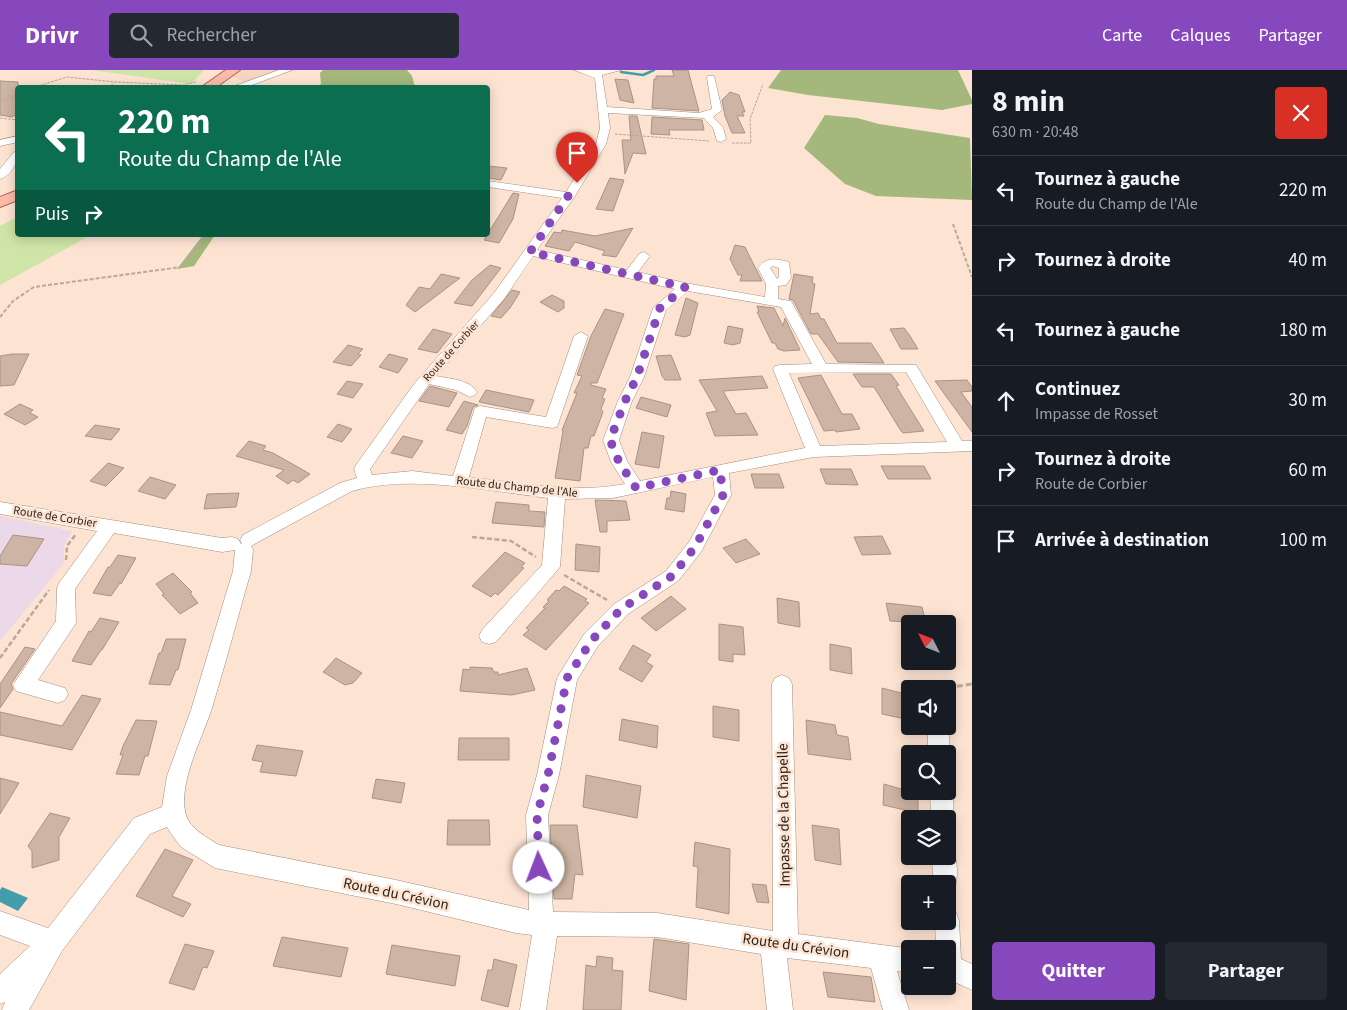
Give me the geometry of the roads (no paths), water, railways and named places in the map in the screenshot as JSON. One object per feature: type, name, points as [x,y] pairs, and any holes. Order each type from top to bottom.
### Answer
[{"type":"main road","points":[[204,85],[234,70]]},
{"type":"main road","points":[[0,203],[15,196]]},
{"type":"street","points":[[243,85],[288,70]]},
{"type":"street","points":[[578,70],[596,74],[617,70]]},
{"type":"street","name":"Route de Corbier","points":[[366,481],[362,469],[426,379],[499,296],[569,196],[601,144],[604,134],[603,110],[599,77],[596,74]]},
{"type":"street","points":[[603,110],[706,115],[717,110],[711,78]]},
{"type":"street","points":[[706,115],[718,127],[721,141]]},
{"type":"street","points":[[0,143],[15,140]]},
{"type":"street","points":[[0,176],[15,158]]},
{"type":"street","points":[[490,184],[569,196]]},
{"type":"street","points":[[530,252],[685,287],[786,304],[822,369]]},
{"type":"street","points":[[630,274],[644,256]]},
{"type":"street","points":[[772,284],[772,301]]},
{"type":"street","points":[[636,488],[619,462],[610,440],[625,401],[637,377],[660,308],[685,287]]},
{"type":"street","points":[[459,482],[480,411],[552,423],[581,336]]},
{"type":"street","name":"Route du Champ de l'Ale","points":[[814,452],[780,369],[911,368],[965,446]]},
{"type":"street","points":[[426,379],[461,386],[470,392]]},
{"type":"street","name":"Route du Champ de l'Ale","points":[[366,481],[412,477],[557,493],[592,494],[636,488],[814,452],[965,446]]},
{"type":"street","points":[[533,1010],[545,936],[541,912],[537,815],[548,775],[567,678],[592,640],[621,609],[672,576],[695,547],[723,495],[720,470]]},
{"type":"street","points":[[15,1010],[53,942],[142,826],[174,813],[175,788],[201,710],[242,571],[242,545],[331,494],[366,481]]},
{"type":"street","points":[[489,636],[550,567],[557,493]]},
{"type":"street","name":"Route de Corbier","points":[[0,508],[222,545],[242,545]]},
{"type":"street","name":"Route de Corbier","points":[[58,694],[23,685],[66,623],[66,588],[110,526]]},
{"type":"street","name":"Impasse de la Chapelle","points":[[780,1010],[782,684]]},
{"type":"street","name":"Route du Crévion","points":[[174,813],[180,829],[193,842],[215,856],[247,864],[396,892],[516,921],[543,924],[657,925],[780,944],[901,959]]},
{"type":"street","points":[[0,923],[53,942]]},
{"type":"street","points":[[0,991],[53,942]]},
{"type":"street","points":[[880,956],[896,1010]]},
{"type":"street","points":[[956,970],[972,977]]},
{"type":"water","points":[[2,887],[28,898],[18,911],[0,902],[0,890]]},
{"type":"waterway","points":[[621,72],[643,75],[654,70]]}]
